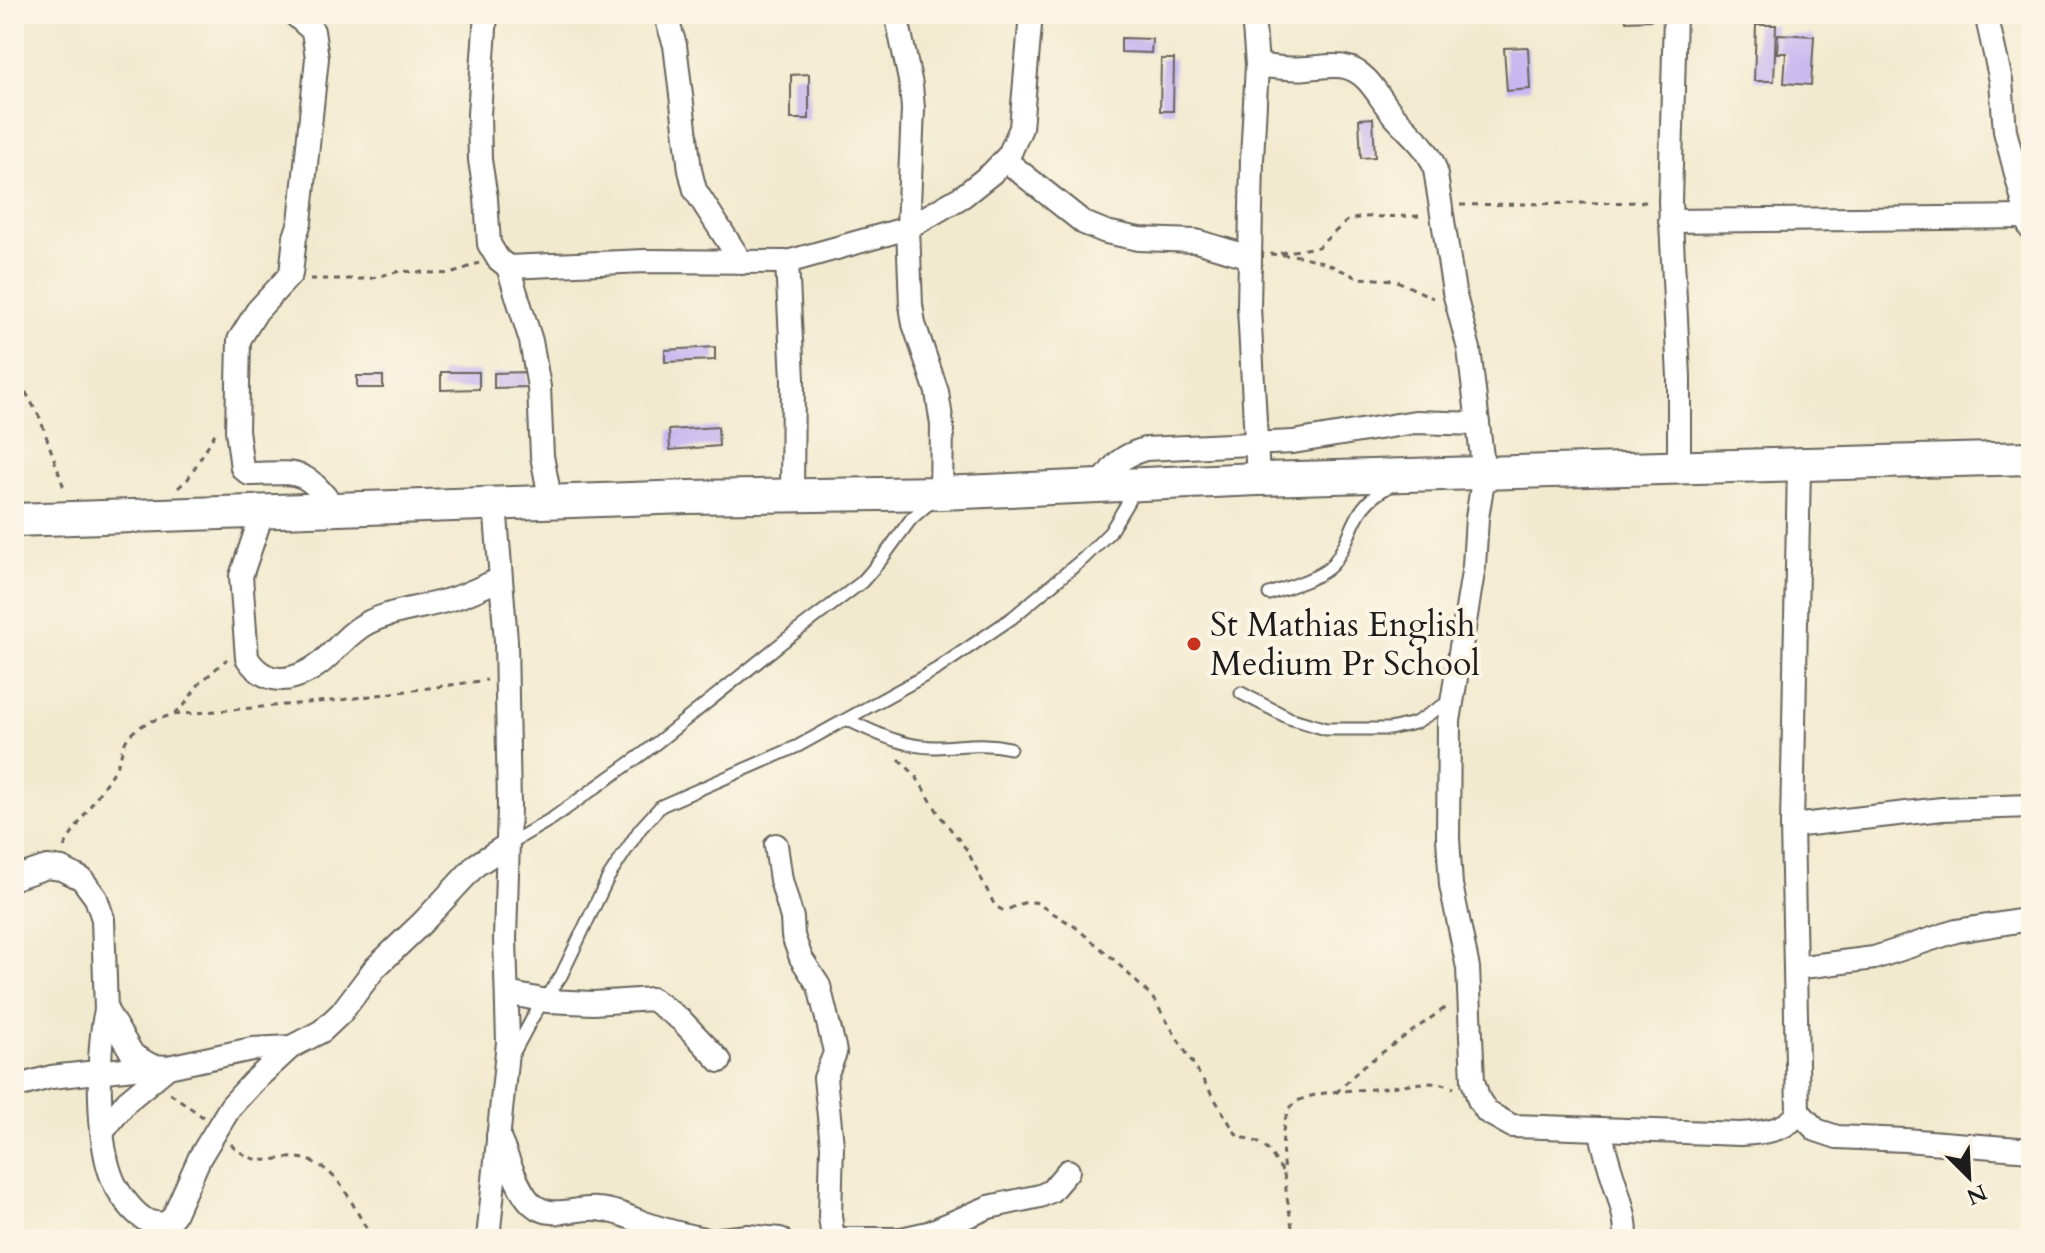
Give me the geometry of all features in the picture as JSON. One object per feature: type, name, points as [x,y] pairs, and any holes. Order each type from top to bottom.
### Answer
[{"type":"main road","points":[[14,520],[941,493],[1258,479],[2031,458]]},
{"type":"street","points":[[294,14],[313,31],[317,58],[300,222],[291,274],[257,311],[239,340],[237,430],[242,468],[249,474],[287,472],[305,475],[320,488],[335,509]]},
{"type":"street","points":[[486,14],[479,143],[489,244],[503,263],[531,341],[539,387],[542,456],[551,503]]},
{"type":"street","points":[[665,14],[675,45],[695,190],[742,263]]},
{"type":"street","points":[[896,14],[913,109],[908,228],[914,324],[937,392],[942,425],[941,493]]},
{"type":"street","points":[[503,263],[787,262],[908,228],[963,196],[1005,160],[1021,128],[1031,14]]},
{"type":"street","points":[[1253,14],[1257,65],[1249,307],[1258,479]]},
{"type":"street","points":[[1675,14],[1670,211],[1679,377],[1679,469]]},
{"type":"street","points":[[1670,211],[2030,224],[2005,131],[2001,81],[1986,14]]},
{"type":"street","points":[[1257,65],[1306,68],[1338,65],[1356,71],[1429,155],[1435,169],[1454,292],[1469,349],[1484,474],[1474,566],[1449,721],[1448,838],[1451,885],[1465,950],[1473,1081],[1487,1112],[1512,1126],[1759,1133],[1790,1123],[1798,1111],[1792,826],[1799,466]]},
{"type":"street","points":[[1005,160],[1084,223],[1106,232],[1139,239],[1196,241],[1250,255]]},
{"type":"street","points":[[787,262],[793,393],[792,495]]},
{"type":"street","points":[[1100,486],[1115,463],[1145,449],[1293,442],[1415,422],[1478,424]]},
{"type":"street","points":[[488,1239],[508,1042],[507,676],[495,504]]},
{"type":"street","points":[[263,511],[241,576],[247,658],[266,677],[294,677],[323,663],[348,636],[367,623],[401,611],[454,599],[500,579]]},
{"type":"street","points":[[1792,826],[1942,809],[2031,806]]},
{"type":"street","points":[[14,878],[47,867],[62,869],[82,879],[96,898],[103,919],[106,1010],[100,1036],[100,1073],[111,1177],[123,1196],[164,1234],[216,1129],[231,1106],[291,1047],[322,1031],[341,1013],[375,968],[476,865],[507,845]]},
{"type":"street","points":[[776,845],[793,936],[801,958],[819,986],[835,1053],[825,1078],[832,1145],[832,1239],[901,1239],[928,1233],[989,1207],[1040,1196],[1051,1191],[1068,1171]]},
{"type":"street","points":[[1795,968],[1874,958],[1956,931],[2031,919]]},
{"type":"street","points":[[507,993],[545,1001],[593,1003],[652,999],[681,1020],[720,1061]]},
{"type":"street","points":[[106,1010],[133,1055],[157,1071]]},
{"type":"street","points":[[14,1083],[25,1084],[51,1077],[131,1067],[157,1071],[252,1049],[291,1047]]},
{"type":"street","points":[[104,1130],[157,1071]]},
{"type":"street","points":[[1798,1111],[1816,1130],[1837,1137],[2031,1150]]},
{"type":"street","points":[[1601,1129],[1602,1146],[1625,1216],[1625,1239]]},
{"type":"street","points":[[497,1135],[524,1193],[532,1204],[542,1210],[567,1213],[596,1209],[619,1213],[704,1239]]},
{"type":"street","points":[[720,1239],[748,1236],[780,1239]]},
{"type":"lane","points":[[1269,594],[1328,569],[1363,507],[1374,494],[1408,476]]},
{"type":"lane","points":[[505,1071],[534,1015],[561,976],[614,868],[640,829],[661,806],[798,746],[937,669],[1012,618],[1084,558],[1110,532],[1138,485]]},
{"type":"lane","points":[[507,845],[576,803],[644,753],[862,582],[911,519],[941,493]]},
{"type":"lane","points":[[1241,693],[1289,718],[1326,729],[1390,729],[1415,723],[1452,699]]},
{"type":"lane","points":[[848,720],[884,737],[912,745],[935,747],[988,743],[1010,748]]},
{"type":"path","points":[[1276,254],[1318,247],[1347,221],[1361,217],[1441,210],[1670,211]]},
{"type":"path","points":[[1250,255],[1300,256],[1326,263],[1358,278],[1395,280],[1434,298],[1460,316]]},
{"type":"path","points":[[287,280],[368,279],[400,271],[451,274],[503,263]]},
{"type":"path","points":[[14,371],[40,418],[74,517]]},
{"type":"path","points":[[174,491],[188,479],[218,430]]},
{"type":"path","points":[[172,715],[183,707],[199,684],[223,664],[245,637]]},
{"type":"path","points":[[47,867],[63,848],[114,769],[120,751],[131,734],[149,721],[172,715],[341,700],[507,676]]},
{"type":"path","points":[[884,737],[915,775],[941,817],[967,850],[995,906],[1004,911],[1035,902],[1074,926],[1111,957],[1152,997],[1234,1132],[1238,1137],[1260,1142],[1284,1174]]},
{"type":"path","points":[[1336,1093],[1362,1067],[1379,1057],[1414,1027],[1442,1012],[1454,998],[1468,991]]},
{"type":"path","points":[[157,1071],[247,1158],[309,1161],[320,1166],[342,1184],[374,1239]]},
{"type":"path","points":[[1294,1239],[1284,1174],[1285,1122],[1291,1107],[1308,1097],[1433,1083],[1448,1085],[1479,1100]]},
{"type":"building","points":[[1625,14],[1651,14],[1652,20],[1626,21]]},
{"type":"building","points":[[1756,25],[1776,25],[1774,81],[1754,81]]},
{"type":"building","points":[[1778,34],[1814,36],[1811,85],[1784,83],[1786,53],[1777,53]]},
{"type":"building","points":[[1121,38],[1152,39],[1151,53],[1121,52]]},
{"type":"building","points":[[1528,47],[1530,89],[1507,91],[1504,48]]},
{"type":"building","points":[[1161,59],[1174,59],[1173,111],[1160,111]]},
{"type":"building","points":[[809,74],[809,119],[791,119],[791,75]]},
{"type":"building","points":[[1373,118],[1375,157],[1361,158],[1359,119]]},
{"type":"building","points":[[715,347],[715,360],[665,362],[665,350]]},
{"type":"building","points":[[441,372],[479,372],[479,389],[441,390]]},
{"type":"building","points":[[527,372],[527,387],[494,388],[494,373]]},
{"type":"building","points":[[357,376],[383,376],[383,388],[357,388]]},
{"type":"building","points":[[718,427],[719,446],[670,450],[669,430]]},
{"type":"place","name":"St Mathias English Medium Pr School","points":[[1194,644]]}]
